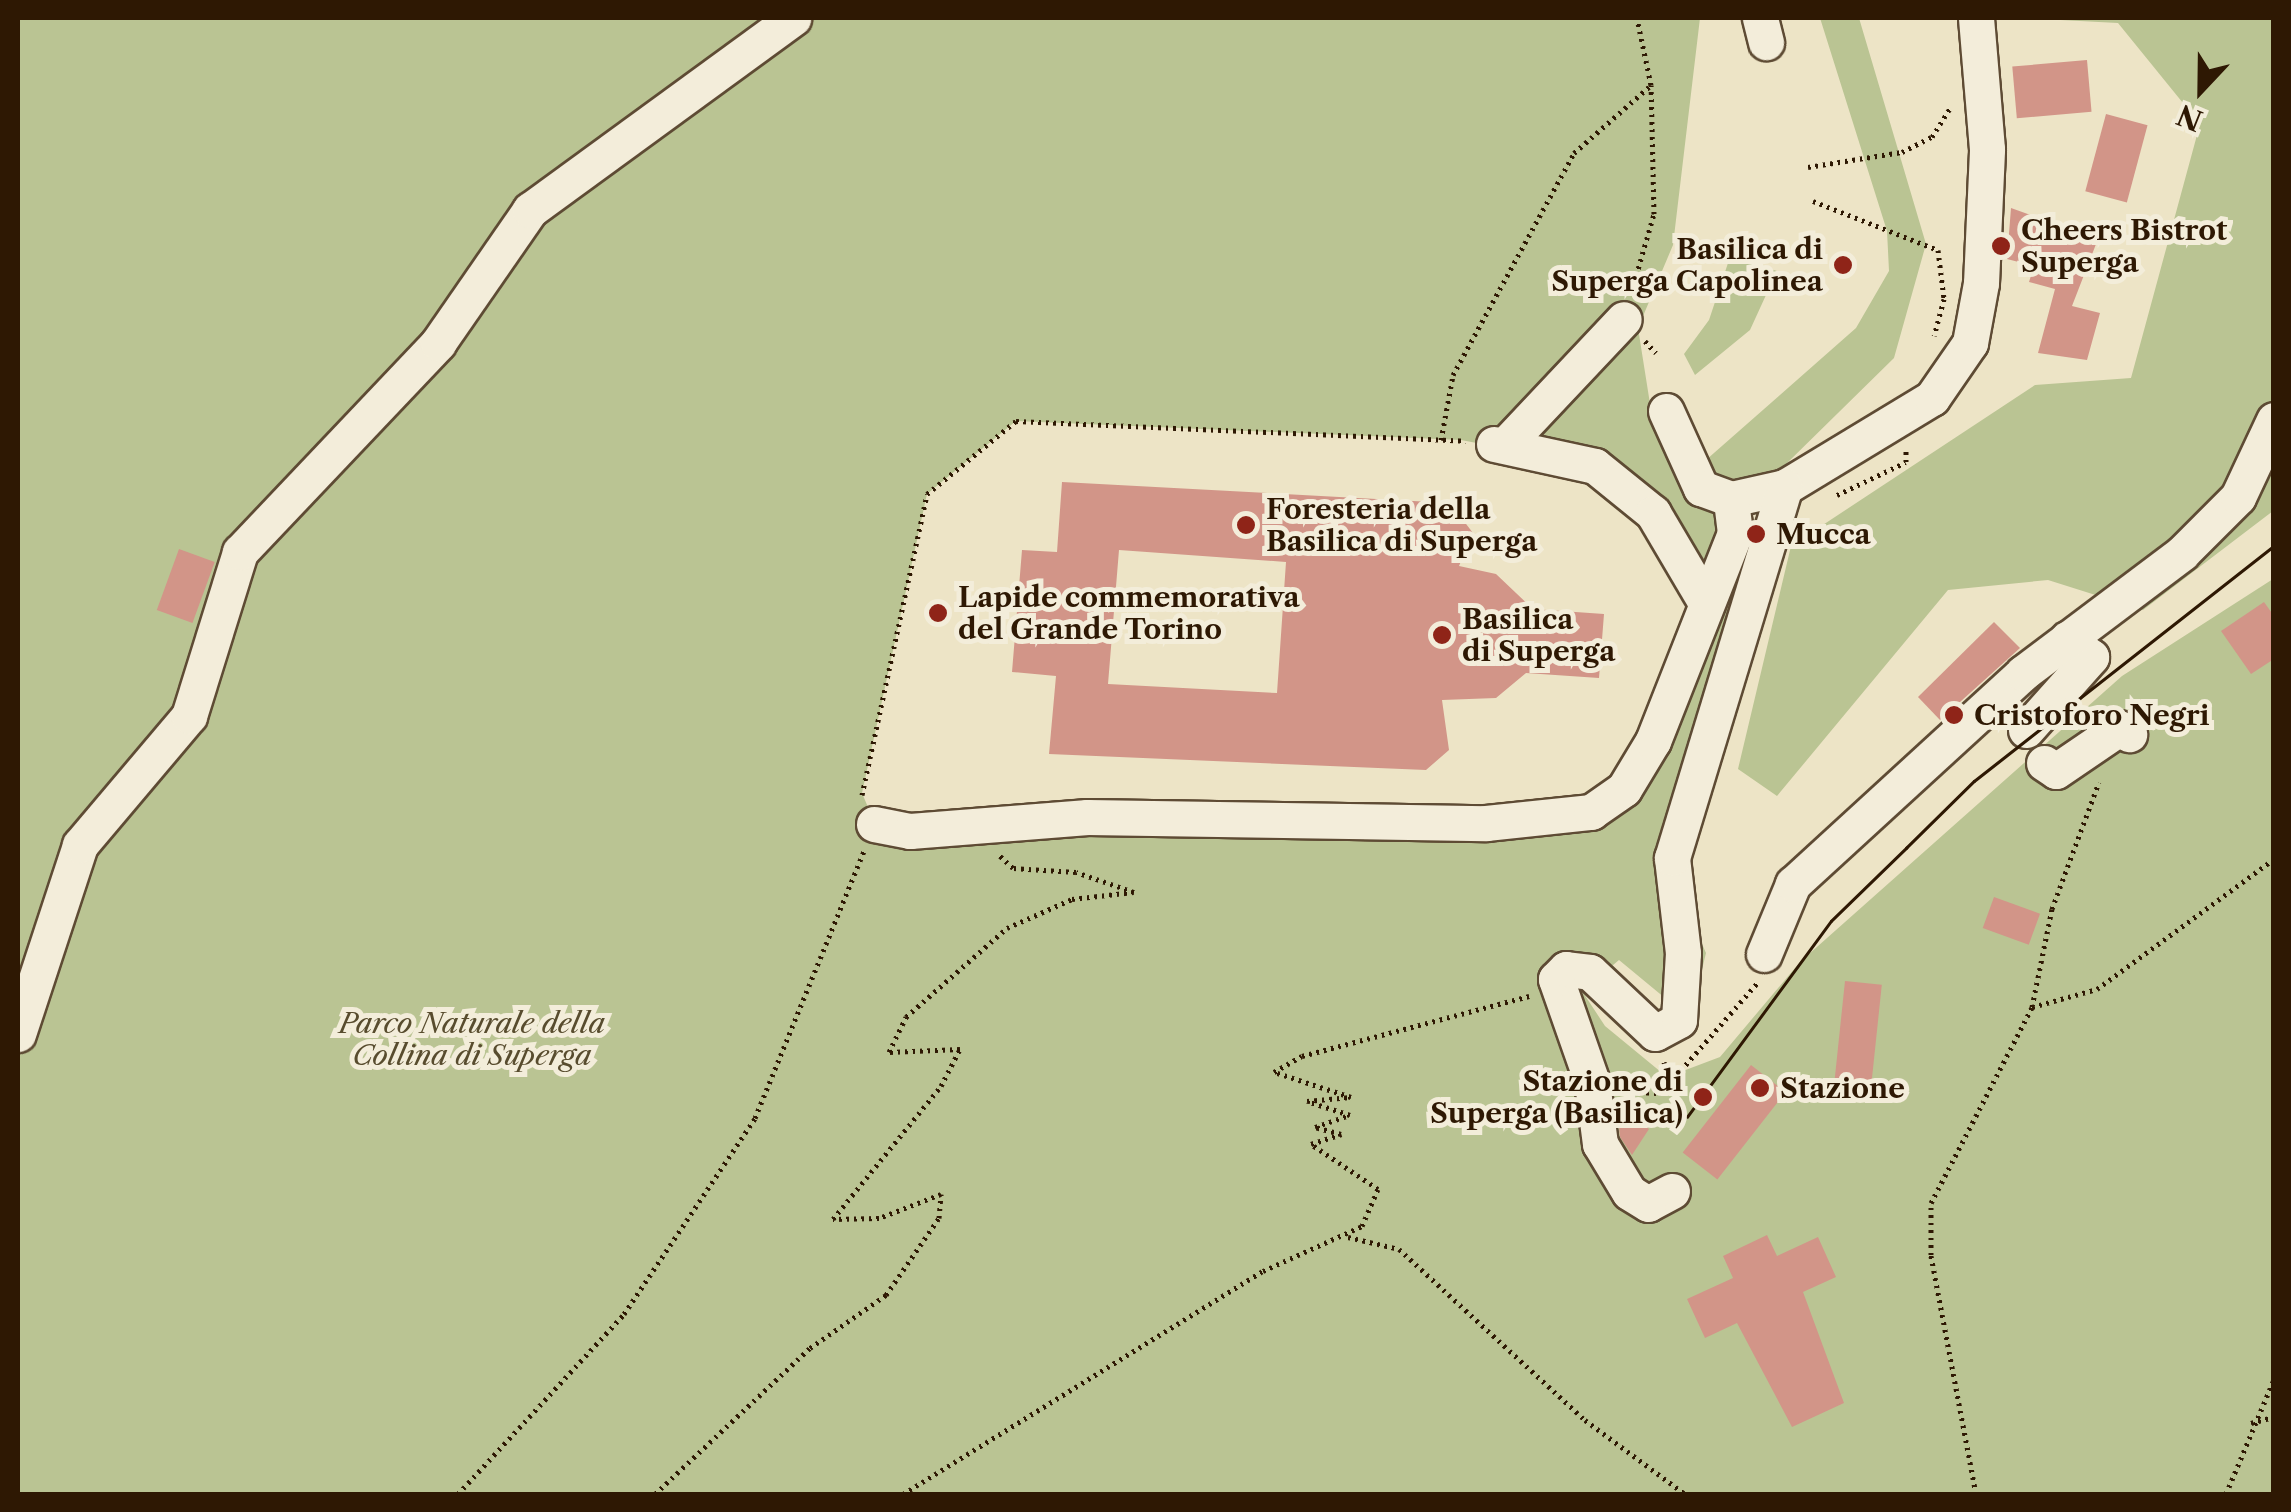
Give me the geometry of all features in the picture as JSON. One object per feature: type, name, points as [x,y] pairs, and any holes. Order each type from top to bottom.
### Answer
[{"type":"street","points":[[18,1034],[80,845],[189,716],[240,552],[438,343],[530,210],[793,18]]},
{"type":"street","points":[[874,824],[982,826],[1087,817],[1486,823],[1591,812],[1624,789],[1654,741],[1706,603],[1733,514],[1932,398],[1970,343],[1986,150],[1976,18]]},
{"type":"street","points":[[1487,442],[1624,319]]},
{"type":"street","points":[[1666,411],[1700,488],[1733,514]]},
{"type":"street","points":[[1764,954],[1793,884],[2067,639],[2182,554],[2238,497],[2274,420]]},
{"type":"street","points":[[1487,442],[1595,466],[1653,512],[1706,603]]},
{"type":"street","points":[[1653,512],[1693,474]]},
{"type":"street","points":[[1672,1191],[1648,1204],[1628,1192],[1600,1144],[1592,1082],[1556,987],[1559,972],[1577,967],[1642,1028],[1671,1032],[1678,1020],[1684,966],[1672,858],[1785,487]]},
{"type":"street","points":[[2026,730],[2091,658],[2067,639]]},
{"type":"street","points":[[2044,763],[2056,772],[2119,728],[2130,734]]},
{"type":"path","points":[[1637,18],[1651,85],[1654,214],[1624,319],[1656,353]]},
{"type":"path","points":[[1441,440],[1452,375],[1574,153],[1651,85]]},
{"type":"path","points":[[1808,167],[1902,152],[1944,125],[1955,97]]},
{"type":"path","points":[[1813,201],[1938,250],[1944,299],[1932,345]]},
{"type":"path","points":[[458,1494],[624,1314],[756,1118],[874,824],[862,793],[927,494],[1016,421],[1487,442]]},
{"type":"path","points":[[1976,1494],[1931,1254],[1930,1202],[2032,1006],[2052,910],[2100,778],[2130,734]]},
{"type":"path","points":[[654,1494],[810,1348],[886,1295],[939,1218],[940,1194],[878,1218],[833,1219],[941,1086],[960,1049],[890,1052],[906,1017],[1007,928],[1072,899],[1134,892],[1076,872],[1013,868],[982,826]]},
{"type":"path","points":[[2032,1006],[2096,989],[2274,858]]},
{"type":"path","points":[[1670,1083],[1752,995],[1764,954]]},
{"type":"path","points":[[903,1494],[1264,1271],[1345,1237],[1377,1208],[1378,1189],[1310,1144],[1341,1134],[1315,1126],[1350,1116],[1307,1101],[1351,1097],[1274,1072],[1302,1056],[1556,987]]},
{"type":"path","points":[[1592,1082],[1667,1127]]},
{"type":"path","points":[[1345,1237],[1399,1249],[1585,1420],[1684,1494]]},
{"type":"path","points":[[2226,1494],[2252,1423],[2274,1379]]},
{"type":"path","points":[[2252,1423],[2274,1417]]},
{"type":"green space","name":"Parco Naturale della Collina di Superga","points":[[18,18],[1700,18],[1673,245],[1638,328],[1654,429],[1680,457],[1706,460],[1856,328],[1889,271],[1887,231],[1820,18],[1859,18],[1926,244],[1894,358],[1782,468],[1752,516],[1677,888],[1706,953],[1693,1006],[1671,1003],[1619,960],[1582,991],[1605,1026],[1667,1077],[1720,1057],[1800,962],[2122,676],[2273,579],[2273,1494],[18,1494]],"holes":[[[1016,421],[1461,440],[1595,466],[1706,603],[1653,741],[1591,812],[875,824],[862,793],[927,494]]]},
{"type":"green space","points":[[2022,18],[2273,18],[2273,511],[2143,610],[2048,580],[1948,590],[1777,796],[1738,769],[1791,546],[2035,385],[2131,378],[2200,124],[2118,23]]},
{"type":"green space","points":[[1730,257],[1777,271],[1750,330],[1695,375],[1684,354],[1709,320]]},
{"type":"building","points":[[2087,60],[2092,112],[2017,118],[2012,67]]},
{"type":"building","points":[[2106,114],[2148,125],[2127,202],[2085,191]]},
{"type":"building","points":[[2011,208],[2098,239],[2072,306],[2100,313],[2087,360],[2038,353],[2055,289],[2029,282],[2034,266],[2007,259]]},
{"type":"building","name":"Basilica di Superga","points":[[1062,482],[1450,503],[1473,533],[1459,566],[1496,574],[1533,609],[1604,614],[1599,678],[1526,673],[1496,698],[1442,700],[1449,750],[1426,770],[1049,754],[1056,676],[1012,672],[1022,550],[1057,552]],"holes":[[[1119,550],[1286,562],[1277,693],[1108,684]]]},
{"type":"building","points":[[179,549],[215,562],[192,623],[157,610]]},
{"type":"building","points":[[2264,602],[2274,616],[2274,659],[2251,674],[2221,631]]},
{"type":"building","points":[[1994,622],[2020,648],[1940,720],[1918,697]]},
{"type":"building","points":[[1994,897],[2040,914],[2029,945],[1983,928]]},
{"type":"building","points":[[1845,981],[1882,985],[1871,1089],[1834,1085]]},
{"type":"building","points":[[1751,1065],[1786,1092],[1717,1180],[1683,1152]]},
{"type":"building","points":[[1617,1107],[1649,1129],[1632,1155],[1620,1137]]},
{"type":"building","points":[[1767,1235],[1777,1256],[1818,1237],[1836,1277],[1803,1292],[1844,1403],[1792,1427],[1737,1323],[1705,1338],[1687,1299],[1733,1278],[1723,1256]]},
{"type":"tram line","points":[[1687,1117],[1831,921],[1974,781],[2274,546]]},
{"type":"place","name":"Cheers Bistrot Superga","points":[[2001,246]]},
{"type":"place","name":"Basilica di Superga Capolinea","points":[[1843,265]]},
{"type":"place","name":"Foresteria della Basilica di Superga","points":[[1246,525]]},
{"type":"place","name":"Mucca","points":[[1756,534]]},
{"type":"place","name":"Lapide commemorativa del Grande Torino","points":[[938,613]]},
{"type":"place","name":"Basilica di Superga","points":[[1442,635]]},
{"type":"place","name":"Cristoforo Negri","points":[[1954,715]]},
{"type":"place","name":"Stazione","points":[[1760,1088]]},
{"type":"place","name":"Stazione di Superga (Basilica)","points":[[1703,1097]]}]
